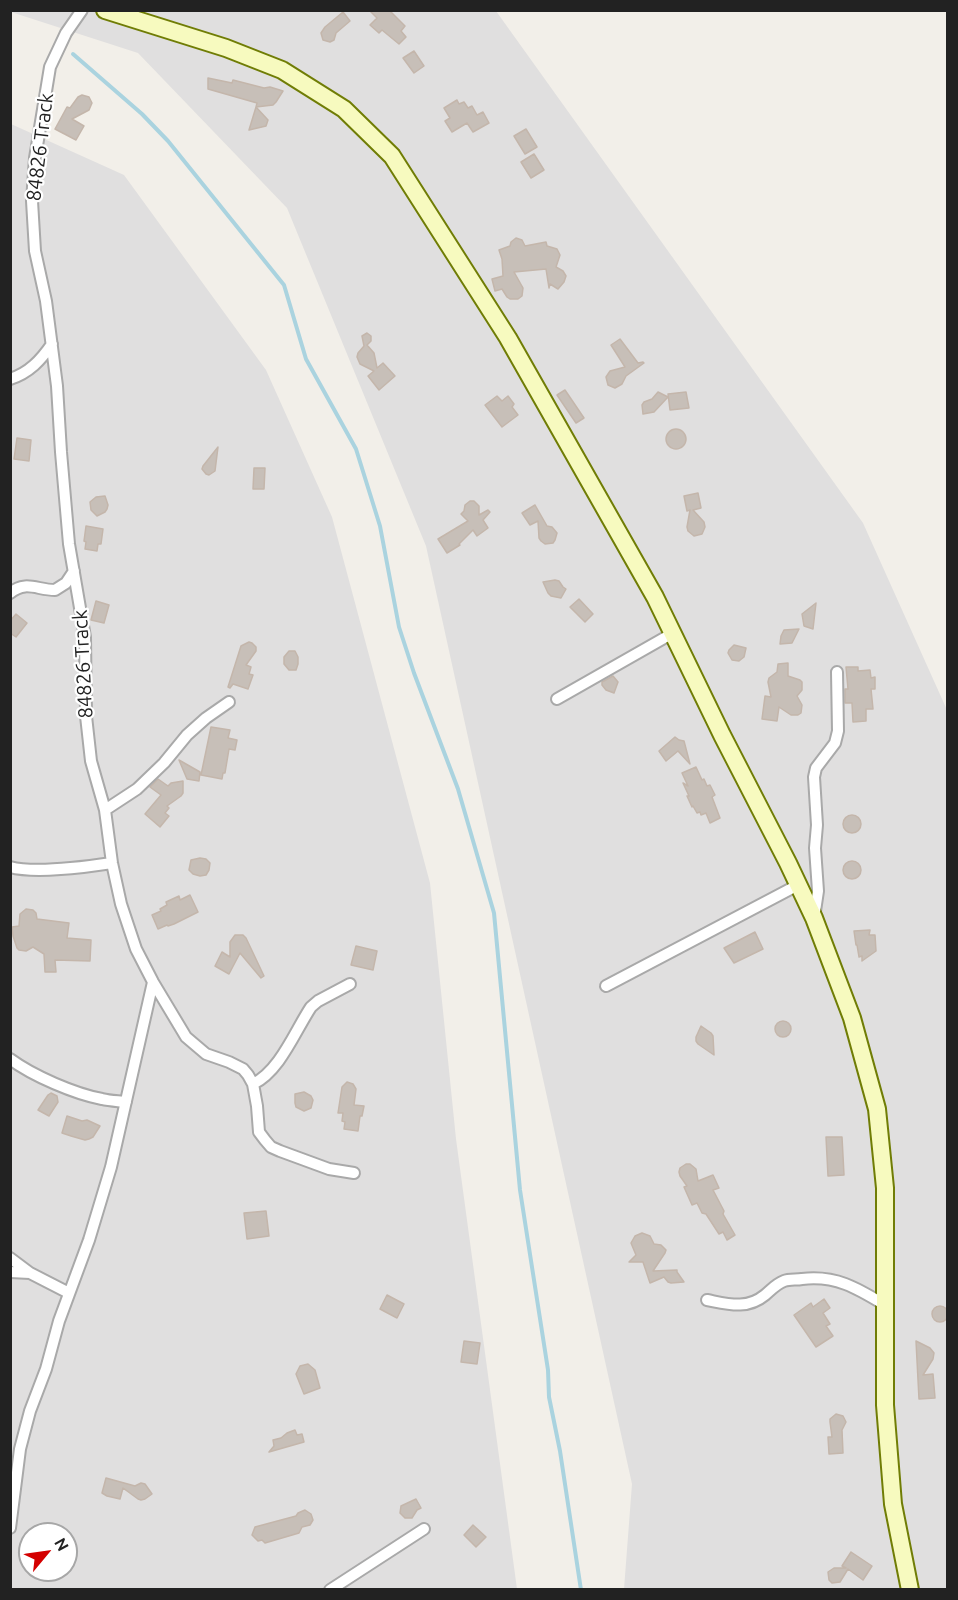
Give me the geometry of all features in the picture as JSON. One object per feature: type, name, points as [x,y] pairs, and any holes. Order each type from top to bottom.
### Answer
[{"type":"street","name":"84826 Track","points":[[82,10],[66,33],[50,67],[35,158],[32,201],[35,251],[46,301],[52,344],[69,544],[85,637],[86,716],[91,761],[105,810],[112,863],[136,949],[186,1037],[206,1054],[243,1069],[253,1084]]},
{"type":"street","points":[[105,10],[226,48],[282,70],[345,109],[392,156],[508,338],[655,597],[814,918],[852,1018],[877,1109],[885,1188],[885,1405],[888,1456],[893,1504],[910,1590]]},
{"type":"street","points":[[10,379],[20,376],[34,366],[52,344]]},
{"type":"street","points":[[10,593],[22,586],[55,590],[66,583],[74,571]]},
{"type":"street","points":[[557,699],[673,633]]},
{"type":"street","points":[[814,918],[818,891],[814,777],[816,768],[835,744],[838,731],[837,672]]},
{"type":"street","points":[[105,810],[137,789],[164,763],[187,735],[229,702]]},
{"type":"street","points":[[10,867],[42,870],[112,863]]},
{"type":"street","points":[[606,986],[798,885]]},
{"type":"street","points":[[10,1528],[13,1487],[27,1420],[46,1369],[58,1321],[89,1240],[111,1167],[153,982]]},
{"type":"street","points":[[350,984],[311,1007],[274,1067],[264,1078],[253,1084],[259,1132],[271,1147],[329,1168],[354,1173]]},
{"type":"street","points":[[10,1059],[47,1080],[76,1091],[102,1099],[126,1101]]},
{"type":"street","points":[[10,1258],[30,1273],[69,1293]]},
{"type":"street","points":[[10,1272],[30,1273]]},
{"type":"street","points":[[707,1300],[733,1306],[743,1305],[760,1298],[784,1281],[808,1278],[831,1279],[848,1284],[885,1305]]},
{"type":"street","points":[[330,1590],[423,1529]]},
{"type":"shaded area","points":[[11,10],[496,11],[863,523],[947,710],[947,1589],[624,1589],[632,1484],[426,546],[287,208],[138,53],[11,12]]},
{"type":"shaded area","points":[[11,124],[124,175],[266,370],[332,517],[430,883],[456,1139],[517,1589],[11,1590]]},
{"type":"building","points":[[369,10],[389,10],[405,26],[401,31],[406,37],[399,44],[382,30],[379,33],[370,25],[377,18]]},
{"type":"building","points":[[343,12],[350,21],[336,33],[334,40],[330,42],[323,40],[321,33],[325,27]]},
{"type":"building","points":[[414,51],[424,66],[414,73],[403,58]]},
{"type":"building","points":[[208,78],[232,83],[233,80],[283,91],[273,105],[256,107],[257,103],[208,89]]},
{"type":"building","points":[[82,95],[89,97],[92,103],[89,110],[72,119],[84,126],[76,140],[55,129],[67,107],[70,108]]},
{"type":"building","points":[[457,100],[459,104],[464,102],[468,108],[472,106],[477,115],[483,112],[489,123],[473,132],[467,123],[452,132],[445,121],[450,118],[444,108]]},
{"type":"building","points":[[256,107],[268,120],[266,126],[249,130]]},
{"type":"building","points":[[526,129],[537,147],[525,154],[514,136]]},
{"type":"building","points":[[534,154],[544,170],[531,178],[521,162]]},
{"type":"building","points":[[516,238],[522,240],[525,246],[546,242],[547,246],[557,249],[560,255],[556,267],[566,276],[558,289],[550,284],[549,288],[546,269],[514,272],[523,288],[522,296],[518,299],[510,299],[502,289],[495,291],[492,279],[503,276],[499,250],[510,246]]},
{"type":"building","points":[[367,333],[371,336],[371,341],[367,345],[374,353],[377,368],[383,363],[395,376],[379,390],[368,376],[374,371],[360,364],[357,357],[364,346],[362,336]]},
{"type":"building","points":[[620,339],[638,363],[644,363],[626,376],[622,384],[615,388],[608,385],[606,377],[610,371],[625,367],[611,345]]},
{"type":"building","points":[[565,390],[584,418],[576,423],[557,395]]},
{"type":"building","points":[[658,392],[668,397],[654,412],[643,414],[644,402],[652,399]]},
{"type":"building","points":[[686,392],[689,408],[670,410],[668,394]]},
{"type":"building","points":[[497,396],[502,401],[508,396],[518,415],[502,427],[485,405]]},
{"type":"building","points":[[676,429],[683,432],[686,439],[683,446],[676,449],[669,446],[666,439],[669,432]]},
{"type":"building","points":[[17,438],[31,440],[29,461],[14,459]]},
{"type":"building","points":[[218,447],[215,471],[209,475],[206,474],[202,469],[203,466]]},
{"type":"building","points":[[254,468],[265,468],[264,489],[253,489]]},
{"type":"building","points":[[698,493],[701,508],[693,510],[704,522],[705,527],[702,534],[694,536],[687,527],[690,510],[687,511],[684,496]]},
{"type":"building","points":[[105,496],[107,509],[97,516],[91,510],[90,502],[96,497]]},
{"type":"building","points":[[474,501],[479,506],[479,515],[488,510],[490,512],[483,520],[488,528],[477,536],[473,530],[460,545],[447,553],[438,539],[468,521],[461,514],[465,505]]},
{"type":"building","points":[[535,505],[547,526],[552,527],[557,533],[553,543],[545,544],[541,541],[538,521],[530,525],[522,513]]},
{"type":"building","points":[[86,526],[103,529],[101,544],[98,544],[97,551],[85,549]]},
{"type":"building","points":[[555,580],[566,589],[561,598],[551,596],[543,582]]},
{"type":"building","points":[[579,599],[593,614],[585,622],[570,607]]},
{"type":"building","points":[[96,601],[109,605],[104,623],[91,620]]},
{"type":"building","points":[[816,603],[813,629],[804,626],[802,614]]},
{"type":"building","points":[[16,614],[27,623],[16,637],[10,633],[10,621]]},
{"type":"building","points":[[799,629],[792,643],[780,644],[784,630]]},
{"type":"building","points":[[249,642],[256,647],[256,651],[246,665],[251,667],[249,674],[253,675],[248,689],[233,684],[230,688],[228,687],[241,646]]},
{"type":"building","points":[[734,645],[746,648],[744,657],[739,661],[732,660],[728,653]]},
{"type":"building","points":[[289,651],[295,651],[298,657],[296,670],[289,670],[284,664],[284,657]]},
{"type":"building","points":[[788,663],[788,676],[802,682],[802,690],[797,696],[802,705],[801,713],[791,715],[779,707],[777,721],[762,719],[765,696],[771,697],[769,678],[777,672],[778,664]]},
{"type":"building","points":[[846,667],[858,667],[858,671],[870,670],[871,678],[875,677],[875,689],[871,689],[873,709],[866,709],[866,721],[853,722],[852,703],[845,703],[845,689],[848,689]]},
{"type":"building","points":[[613,676],[618,682],[614,693],[606,690],[602,685],[602,682]]},
{"type":"building","points":[[211,727],[230,730],[228,738],[237,740],[235,750],[229,749],[222,779],[201,775]]},
{"type":"building","points":[[675,737],[684,741],[690,764],[678,751],[666,761],[659,751]]},
{"type":"building","points":[[179,760],[200,772],[199,781],[187,779]]},
{"type":"building","points":[[696,767],[702,780],[704,779],[707,786],[710,785],[715,795],[712,797],[720,818],[710,823],[706,813],[701,815],[692,807],[683,783],[688,786],[682,773]]},
{"type":"building","points":[[158,779],[168,786],[171,783],[183,781],[183,793],[167,806],[169,808],[165,813],[169,816],[160,827],[145,814],[161,795],[150,787]]},
{"type":"building","points":[[852,815],[858,818],[861,824],[858,830],[852,833],[846,830],[843,824],[846,818]]},
{"type":"building","points":[[200,858],[210,863],[206,875],[193,874],[189,870],[191,860]]},
{"type":"building","points":[[848,861],[856,861],[861,866],[859,877],[848,879],[843,874],[843,866]]},
{"type":"building","points":[[190,895],[198,912],[158,929],[152,915],[161,911],[160,909],[167,905],[166,902],[179,896],[180,900]]},
{"type":"building","points":[[26,909],[33,910],[37,919],[69,923],[67,938],[91,940],[90,961],[55,960],[56,972],[45,972],[44,954],[33,947],[26,951],[19,950],[13,936],[12,927],[19,926],[20,914]]},
{"type":"building","points":[[870,930],[869,935],[875,935],[876,951],[862,961],[862,956],[859,957],[854,931]]},
{"type":"building","points":[[755,932],[763,949],[734,963],[724,948]]},
{"type":"building","points":[[235,935],[243,935],[246,938],[264,976],[261,978],[240,953],[229,974],[215,966],[222,952],[230,957],[230,942]]},
{"type":"building","points":[[356,946],[377,951],[373,970],[351,965]]},
{"type":"building","points":[[783,1021],[789,1023],[791,1029],[789,1035],[783,1037],[777,1035],[775,1029],[777,1023]]},
{"type":"building","points":[[701,1026],[713,1036],[714,1055],[696,1041]]},
{"type":"building","points":[[347,1082],[353,1084],[356,1089],[354,1105],[364,1106],[358,1131],[344,1129],[343,1113],[338,1113],[342,1087]]},
{"type":"building","points":[[304,1092],[313,1100],[311,1108],[304,1111],[296,1107],[295,1094]]},
{"type":"building","points":[[51,1093],[57,1096],[58,1102],[49,1116],[38,1110]]},
{"type":"building","points":[[67,1116],[82,1121],[87,1120],[100,1126],[89,1139],[71,1136],[62,1133]]},
{"type":"building","points":[[826,1137],[842,1137],[844,1175],[828,1176]]},
{"type":"building","points":[[686,1164],[696,1169],[698,1181],[713,1175],[719,1188],[713,1190],[735,1235],[727,1240],[723,1232],[719,1234],[697,1203],[692,1205],[684,1187],[687,1186],[679,1172],[680,1168]]},
{"type":"building","points":[[266,1211],[269,1236],[247,1239],[244,1213]]},
{"type":"building","points":[[642,1233],[650,1236],[654,1244],[661,1245],[666,1250],[653,1271],[677,1270],[684,1282],[671,1283],[664,1277],[650,1283],[643,1262],[629,1262],[636,1255],[631,1243],[635,1236]]},
{"type":"building","points":[[387,1295],[404,1304],[397,1318],[380,1309]]},
{"type":"building","points":[[824,1299],[830,1308],[823,1313],[830,1324],[826,1326],[833,1336],[816,1347],[794,1315],[811,1303],[813,1307]]},
{"type":"building","points":[[940,1306],[946,1308],[948,1314],[946,1320],[940,1322],[934,1320],[932,1314],[934,1308]]},
{"type":"building","points":[[464,1341],[480,1343],[477,1364],[461,1362]]},
{"type":"building","points":[[916,1341],[930,1348],[934,1353],[923,1375],[933,1374],[935,1398],[919,1399]]},
{"type":"building","points":[[308,1364],[315,1370],[320,1388],[304,1394],[296,1374],[300,1366]]},
{"type":"building","points":[[836,1414],[843,1416],[846,1422],[842,1430],[843,1453],[829,1454],[828,1437],[832,1437],[830,1419]]},
{"type":"building","points":[[295,1430],[297,1435],[302,1434],[304,1442],[269,1452],[274,1446],[273,1440]]},
{"type":"building","points":[[106,1478],[135,1486],[145,1484],[152,1494],[141,1500],[123,1488],[120,1499],[107,1496],[102,1493]]},
{"type":"building","points":[[416,1499],[421,1508],[412,1518],[405,1518],[400,1513],[401,1506]]},
{"type":"building","points":[[305,1510],[311,1514],[313,1520],[310,1525],[302,1527],[299,1533],[265,1543],[262,1540],[258,1541],[252,1535],[255,1527],[296,1516]]},
{"type":"building","points":[[473,1525],[486,1537],[476,1547],[464,1535]]},
{"type":"building","points":[[851,1552],[872,1566],[863,1580],[848,1569],[840,1582],[832,1583],[828,1572],[834,1568],[846,1568],[842,1566]]},
{"type":"waterway","points":[[73,54],[142,114],[168,141],[284,285],[306,359],[356,449],[380,526],[399,627],[458,789],[494,913],[520,1190],[548,1370],[549,1397],[560,1451],[581,1590]]}]
